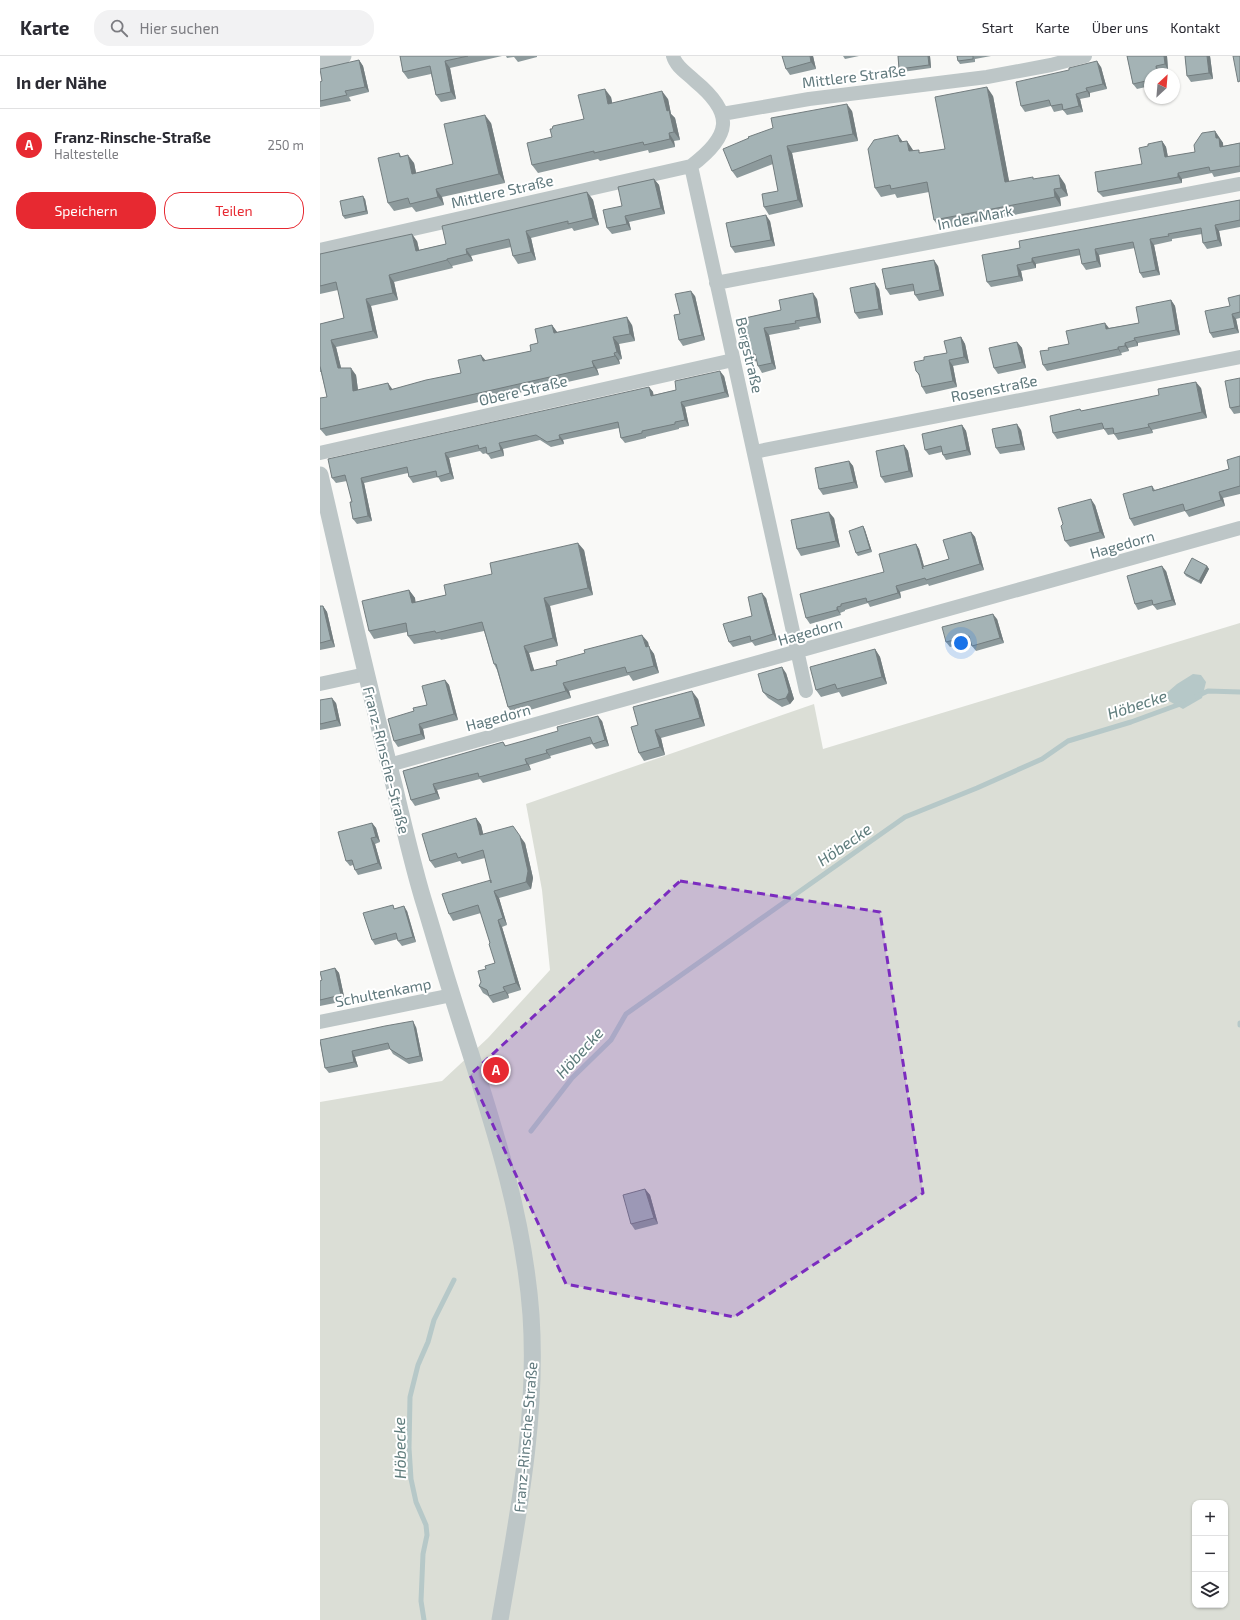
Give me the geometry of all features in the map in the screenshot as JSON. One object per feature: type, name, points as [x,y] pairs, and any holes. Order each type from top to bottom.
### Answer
[{"type":"street","points":[[320,61],[343,56]]},
{"type":"street","points":[[673,56],[680,68],[713,97],[722,114],[722,128],[718,137],[703,157],[691,166]]},
{"type":"street","name":"Mittlere Straße","points":[[722,114],[809,99],[987,77],[1052,65],[1085,56]]},
{"type":"street","name":"Mittlere Straße","points":[[320,250],[691,166]]},
{"type":"street","name":"Bergstraße","points":[[691,166],[806,691]]},
{"type":"street","name":"In der Mark","points":[[716,283],[1240,184]]},
{"type":"street","name":"Rosenstraße","points":[[754,452],[1240,358]]},
{"type":"street","name":"Obere Straße","points":[[320,453],[733,360]]},
{"type":"street","name":"Franz-Rinsche-Straße","points":[[320,475],[388,765],[422,895],[452,995],[479,1076],[512,1194],[522,1243],[531,1313],[532,1386],[529,1428],[518,1517],[500,1620]]},
{"type":"street","name":"Hagedorn","points":[[388,765],[1240,528]]},
{"type":"street","name":"Franz-Rinsche-Straße","points":[[320,684],[366,674]]},
{"type":"street","name":"Schultenkamp","points":[[320,1022],[452,995]]},
{"type":"highlighted area","points":[[680,881],[880,912],[923,1193],[734,1317],[566,1284],[470,1075]]},
{"type":"shaded area","points":[[1240,623],[1240,1620],[320,1620],[320,1102],[442,1081],[488,1038],[550,970],[542,890],[526,804],[814,704],[823,749]]},
{"type":"shaded area","points":[[1193,674],[1201,675],[1206,682],[1202,698],[1183,709],[1162,697],[1177,684]]},
{"type":"building","points":[[400,56],[468,56],[445,61],[451,92],[436,95],[430,66],[403,72]]},
{"type":"building","points":[[782,56],[810,56],[811,62],[786,69]]},
{"type":"building","points":[[898,56],[928,56],[929,65],[899,69]]},
{"type":"building","points":[[957,56],[973,56],[973,59],[958,61]]},
{"type":"building","points":[[1127,56],[1164,56],[1165,64],[1156,66],[1156,68],[1144,68],[1144,81],[1133,84]]},
{"type":"building","points":[[1185,56],[1207,56],[1209,73],[1187,76]]},
{"type":"building","points":[[1233,56],[1240,56],[1240,81],[1238,82]]},
{"type":"building","points":[[359,60],[365,87],[345,91],[347,95],[320,101],[320,82],[322,81],[320,69]]},
{"type":"building","points":[[1097,61],[1103,84],[1086,88],[1087,91],[1076,94],[1079,106],[1063,110],[1062,104],[1051,106],[1049,100],[1021,106],[1016,82],[1069,70],[1069,68]]},
{"type":"building","points":[[987,87],[1005,182],[1033,177],[1033,179],[1059,175],[1061,188],[1054,189],[1055,197],[934,220],[927,182],[891,189],[890,185],[875,188],[868,149],[874,140],[898,135],[900,142],[907,141],[909,151],[919,150],[919,153],[945,149],[935,97]]},
{"type":"building","points":[[605,89],[608,104],[662,91],[667,111],[669,110],[674,132],[669,133],[670,139],[644,145],[643,142],[594,153],[594,151],[532,165],[527,143],[552,137],[550,129],[552,129],[553,126],[584,119],[578,95]]},
{"type":"building","points":[[847,104],[853,134],[787,146],[798,200],[764,207],[762,194],[778,191],[771,155],[732,171],[723,149],[749,138],[748,137],[773,128],[771,118]]},
{"type":"building","points":[[485,115],[499,174],[436,189],[438,197],[410,204],[408,198],[388,203],[378,158],[399,153],[400,157],[408,155],[412,174],[453,164],[444,124]]},
{"type":"building","points":[[1215,131],[1216,138],[1219,138],[1220,147],[1240,143],[1240,166],[1210,171],[1209,167],[1178,173],[1178,177],[1098,192],[1095,172],[1142,164],[1139,148],[1148,146],[1148,144],[1162,141],[1165,157],[1195,152],[1194,145],[1202,133]]},
{"type":"building","points":[[654,179],[661,208],[625,216],[627,224],[607,228],[603,210],[622,206],[618,187]]},
{"type":"building","points":[[587,192],[593,218],[568,224],[568,221],[526,231],[531,252],[513,256],[509,239],[466,249],[467,254],[389,275],[393,293],[366,299],[373,331],[331,340],[338,368],[351,368],[353,391],[388,383],[390,390],[426,380],[461,373],[458,360],[481,355],[483,361],[531,351],[530,345],[538,343],[535,329],[552,325],[554,333],[627,317],[630,334],[613,337],[617,352],[614,353],[615,356],[592,361],[594,367],[320,429],[320,398],[327,397],[320,366],[320,324],[344,318],[336,282],[320,286],[320,254],[412,234],[416,251],[446,244],[442,226]]},
{"type":"building","points":[[363,196],[366,211],[343,216],[340,201]]},
{"type":"building","points":[[1240,200],[1240,220],[1215,225],[1218,240],[1203,243],[1201,228],[1150,239],[1156,270],[1140,273],[1133,242],[1095,249],[1097,261],[1082,264],[1079,249],[1032,258],[1032,262],[1017,265],[1019,276],[987,282],[982,255],[1020,248],[1019,241]]},
{"type":"building","points":[[766,215],[771,240],[731,247],[726,223]]},
{"type":"building","points":[[934,260],[940,290],[915,295],[913,284],[886,289],[882,269]]},
{"type":"building","points":[[875,283],[879,309],[855,313],[850,288]]},
{"type":"building","points":[[691,291],[702,335],[679,340],[674,315],[680,314],[675,294]]},
{"type":"building","points":[[813,293],[817,317],[795,321],[796,323],[764,328],[772,363],[758,366],[755,354],[744,357],[736,320],[781,310],[779,300]]},
{"type":"building","points":[[1240,295],[1240,312],[1232,314],[1235,328],[1210,333],[1205,311],[1230,306],[1228,298]]},
{"type":"building","points":[[1171,300],[1176,330],[1134,338],[1135,340],[1125,343],[1125,346],[1118,347],[1118,349],[1043,365],[1040,351],[1069,344],[1066,331],[1105,323],[1106,329],[1139,323],[1136,307]]},
{"type":"building","points":[[961,337],[964,357],[949,360],[953,381],[922,387],[914,362],[924,360],[924,357],[947,353],[944,341]]},
{"type":"building","points":[[1017,342],[1022,362],[994,368],[989,348]]},
{"type":"building","points":[[720,371],[725,392],[681,402],[685,420],[675,422],[675,424],[642,431],[642,433],[621,438],[618,422],[559,435],[560,439],[547,442],[536,435],[499,443],[501,450],[487,454],[486,447],[479,449],[478,445],[445,453],[450,473],[437,477],[436,471],[409,477],[407,467],[361,478],[368,516],[353,519],[350,502],[352,502],[345,475],[332,478],[328,459],[649,387],[651,396],[676,390],[675,381]]},
{"type":"building","points":[[1240,378],[1240,406],[1230,408],[1225,381]]},
{"type":"building","points":[[1196,382],[1202,412],[1148,424],[1149,427],[1114,434],[1113,428],[1104,429],[1102,423],[1053,433],[1050,416],[1159,395],[1158,389]]},
{"type":"building","points":[[1017,424],[1021,444],[996,448],[992,429]]},
{"type":"building","points":[[962,425],[967,450],[943,455],[941,446],[925,450],[922,434]]},
{"type":"building","points":[[904,445],[909,471],[881,477],[876,451]]},
{"type":"building","points":[[1240,456],[1240,486],[1219,492],[1221,500],[1185,511],[1183,504],[1130,519],[1123,494],[1152,486],[1153,491],[1229,469],[1227,460]]},
{"type":"building","points":[[849,461],[854,482],[819,489],[815,468]]},
{"type":"building","points":[[1091,499],[1100,532],[1065,541],[1061,526],[1063,524],[1058,508]]},
{"type":"building","points":[[829,512],[836,541],[797,549],[791,520]]},
{"type":"building","points":[[863,526],[870,549],[856,553],[849,531]]},
{"type":"building","points":[[971,532],[980,564],[926,580],[925,578],[896,586],[898,593],[867,602],[866,598],[841,604],[841,606],[837,607],[837,610],[806,618],[800,594],[884,572],[879,554],[916,544],[922,567],[949,559],[943,540]]},
{"type":"building","points":[[578,543],[588,588],[544,598],[553,638],[524,646],[531,671],[557,665],[556,661],[585,653],[584,650],[642,635],[646,647],[649,646],[654,666],[627,673],[625,667],[563,683],[566,691],[508,707],[482,622],[436,633],[435,631],[408,636],[406,623],[369,631],[362,601],[409,590],[412,603],[446,595],[444,585],[492,574],[490,563]]},
{"type":"building","points":[[1192,558],[1207,566],[1199,581],[1184,573]]},
{"type":"building","points":[[1162,566],[1172,600],[1153,605],[1152,600],[1135,604],[1127,576]]},
{"type":"building","points":[[762,593],[773,634],[751,641],[750,636],[729,642],[723,624],[752,616],[748,597]]},
{"type":"building","points":[[320,606],[323,606],[331,640],[320,643]]},
{"type":"building","points":[[993,614],[1000,638],[972,646],[969,636],[946,642],[942,627]]},
{"type":"building","points":[[875,649],[882,677],[837,689],[835,684],[816,690],[810,667]]},
{"type":"building","points":[[782,667],[789,692],[786,698],[778,700],[763,692],[758,674]]},
{"type":"building","points":[[445,680],[454,714],[419,724],[421,734],[394,741],[388,719],[414,711],[413,708],[427,705],[422,686]]},
{"type":"building","points":[[692,691],[700,718],[655,730],[660,747],[639,753],[631,727],[638,725],[633,707]]},
{"type":"building","points":[[332,698],[337,720],[320,724],[320,700]]},
{"type":"building","points":[[598,716],[605,740],[593,744],[590,737],[546,750],[547,753],[525,759],[527,764],[479,777],[478,773],[433,784],[436,793],[411,800],[403,771],[503,742],[505,746],[523,741],[558,731],[557,727]]},
{"type":"building","points":[[476,818],[480,835],[513,826],[520,836],[528,871],[526,882],[494,891],[503,918],[498,920],[516,983],[503,987],[505,991],[489,996],[487,990],[479,986],[481,982],[478,971],[486,969],[485,966],[495,963],[478,905],[449,914],[442,894],[490,880],[483,850],[458,858],[456,853],[430,861],[422,834]]},
{"type":"building","points":[[372,823],[376,837],[371,838],[378,863],[355,870],[352,860],[346,861],[338,832]]},
{"type":"building","points":[[393,905],[394,909],[404,906],[413,937],[398,941],[396,933],[372,940],[363,913]]},
{"type":"building","points":[[335,968],[341,995],[320,1000],[320,981],[322,980],[320,972]]},
{"type":"building","points":[[413,1021],[420,1056],[406,1059],[390,1049],[388,1043],[352,1051],[354,1062],[325,1068],[320,1040]]},
{"type":"building","points":[[645,1189],[654,1218],[631,1224],[623,1195]]},
{"type":"waterway","name":"Höbecke","points":[[1197,696],[1208,691],[1240,692]]},
{"type":"waterway","name":"Höbecke","points":[[531,1131],[572,1078],[611,1040],[626,1014],[905,817],[977,788],[1042,759],[1068,741],[1131,722],[1183,703]]},
{"type":"waterway","name":"Höbecke","points":[[424,1620],[421,1601],[423,1554],[427,1535],[426,1525],[416,1502],[411,1479],[409,1448],[410,1397],[418,1365],[428,1342],[434,1320],[454,1280]]},
{"type":"place","name":"Franz-Rinsche-Straße","points":[[496,1070]]}]
